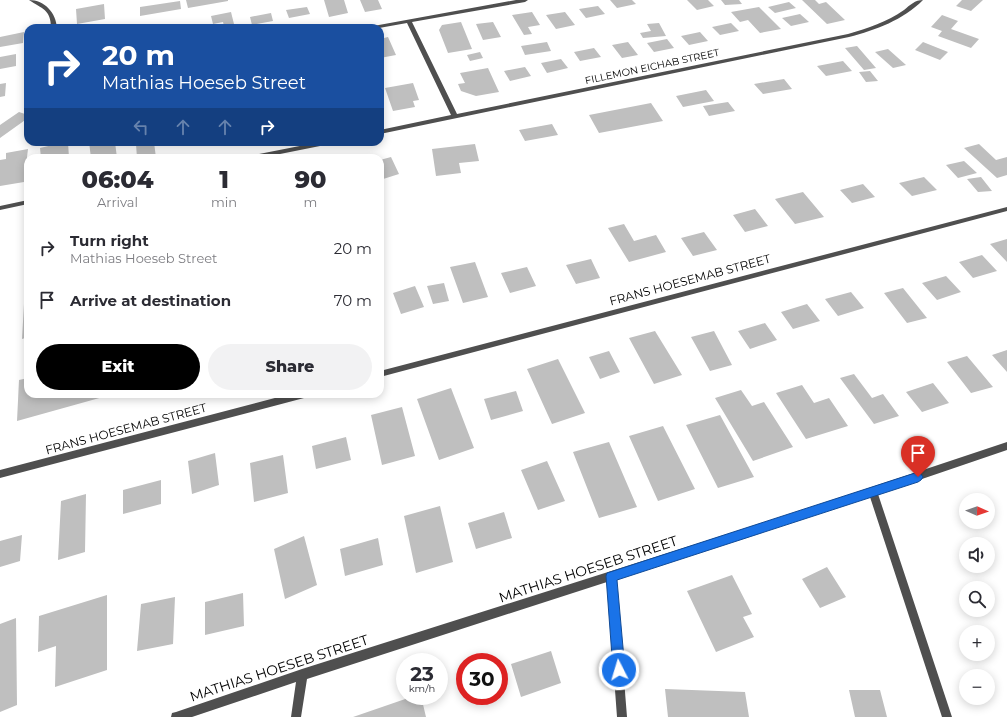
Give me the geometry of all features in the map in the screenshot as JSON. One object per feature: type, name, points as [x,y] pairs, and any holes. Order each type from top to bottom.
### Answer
[{"type":"street","points":[[32,0],[42,4],[51,12],[54,24]]},
{"type":"street","points":[[384,25],[525,0]]},
{"type":"street","name":"FILLEMON EICHAB STREET","points":[[384,131],[850,35],[870,30],[902,16],[920,0]]},
{"type":"street","points":[[409,21],[455,117]]},
{"type":"street","points":[[269,154],[310,146]]},
{"type":"street","points":[[0,208],[24,203]]},
{"type":"street","name":"FRANS HOESEMAB STREET","points":[[384,373],[1007,209]]},
{"type":"street","name":"FRANS HOESEMAB STREET","points":[[0,474],[289,398]]},
{"type":"street","name":"MATHIAS HOESEB STREET","points":[[176,717],[302,674],[873,493],[1007,446]]},
{"type":"street","points":[[873,493],[947,717]]},
{"type":"street","points":[[611,576],[622,717]]},
{"type":"street","points":[[296,717],[302,674]]},
{"type":"building","points":[[186,0],[228,0],[228,1],[188,8]]},
{"type":"building","points":[[324,0],[344,0],[348,13],[329,17]]},
{"type":"building","points":[[360,0],[378,0],[382,9],[365,12]]},
{"type":"building","points":[[610,0],[632,0],[636,4],[617,8]]},
{"type":"building","points":[[687,0],[708,0],[714,6],[697,10]]},
{"type":"building","points":[[721,0],[739,0],[742,4],[725,5]]},
{"type":"building","points":[[802,0],[815,0],[819,4],[826,2],[845,20],[827,24]]},
{"type":"building","points":[[962,0],[983,0],[971,11],[956,6]]},
{"type":"building","points":[[180,1],[181,9],[140,16],[140,7]]},
{"type":"building","points":[[789,2],[796,8],[775,13],[768,7]]},
{"type":"building","points":[[104,4],[105,19],[77,24],[76,9]]},
{"type":"building","points":[[598,6],[605,14],[586,18],[579,9]]},
{"type":"building","points":[[307,7],[310,14],[289,18],[286,10]]},
{"type":"building","points":[[759,7],[781,29],[760,33],[748,20],[740,22],[731,12]]},
{"type":"building","points":[[231,12],[234,24],[224,24],[223,22],[213,24],[211,16]]},
{"type":"building","points":[[532,12],[540,25],[528,27],[532,34],[524,35],[512,15]]},
{"type":"building","points":[[565,12],[575,25],[556,29],[546,15]]},
{"type":"building","points":[[271,13],[273,21],[252,24],[250,17]]},
{"type":"building","points":[[800,14],[809,22],[791,26],[782,18]]},
{"type":"building","points":[[942,15],[958,21],[951,29],[979,39],[971,48],[938,36],[942,31],[931,27]]},
{"type":"building","points":[[461,22],[472,49],[448,53],[439,30],[442,25]]},
{"type":"building","points":[[493,22],[501,37],[483,40],[476,24]]},
{"type":"building","points":[[659,23],[666,36],[643,38],[640,33],[651,31],[647,24]]},
{"type":"building","points":[[731,23],[739,31],[720,35],[712,27]]},
{"type":"building","points":[[24,32],[23,43],[0,47],[0,37]]},
{"type":"building","points":[[700,32],[708,41],[689,45],[681,36]]},
{"type":"building","points":[[388,37],[396,55],[384,57],[384,38]]},
{"type":"building","points":[[667,39],[674,48],[654,52],[647,43]]},
{"type":"building","points":[[547,42],[551,51],[525,55],[521,46]]},
{"type":"building","points":[[628,42],[638,55],[622,58],[612,45]]},
{"type":"building","points":[[923,42],[948,52],[940,60],[915,50]]},
{"type":"building","points":[[857,46],[876,68],[864,70],[845,48]]},
{"type":"building","points":[[594,48],[601,57],[580,61],[574,52]]},
{"type":"building","points":[[888,49],[906,65],[893,68],[875,52]]},
{"type":"building","points":[[480,52],[483,58],[470,61],[467,55]]},
{"type":"building","points":[[16,54],[16,66],[0,69],[0,57]]},
{"type":"building","points":[[561,59],[568,68],[547,73],[541,63]]},
{"type":"building","points":[[843,61],[852,71],[826,76],[817,66]]},
{"type":"building","points":[[525,67],[531,76],[510,81],[504,71]]},
{"type":"building","points":[[488,68],[499,92],[476,96],[461,91],[458,84],[465,83],[460,73]]},
{"type":"building","points":[[870,71],[878,81],[866,82],[859,72]]},
{"type":"building","points":[[784,79],[792,89],[763,94],[754,84]]},
{"type":"building","points":[[6,83],[5,96],[0,97],[0,84]]},
{"type":"building","points":[[413,83],[419,100],[413,101],[415,107],[393,111],[385,88]]},
{"type":"building","points":[[706,90],[714,101],[683,107],[676,96]]},
{"type":"building","points":[[728,102],[735,111],[709,116],[703,106]]},
{"type":"building","points":[[651,103],[663,121],[599,133],[589,115]]},
{"type":"building","points":[[19,112],[24,114],[24,121],[0,138],[0,125]]},
{"type":"building","points":[[552,124],[558,135],[525,141],[519,130]]},
{"type":"building","points":[[475,144],[479,161],[459,163],[461,173],[436,176],[432,149]]},
{"type":"building","points":[[979,144],[996,160],[1007,157],[1007,175],[997,178],[964,148]]},
{"type":"building","points":[[48,146],[68,146],[69,154],[41,154],[40,148]]},
{"type":"building","points":[[90,146],[116,146],[116,154],[90,154]]},
{"type":"building","points":[[136,146],[154,146],[156,154],[137,154]]},
{"type":"building","points":[[28,149],[27,154],[24,154],[24,182],[0,186],[0,160],[6,159],[6,153]]},
{"type":"building","points":[[391,157],[399,174],[384,179],[384,159]]},
{"type":"building","points":[[964,161],[977,173],[958,178],[946,165]]},
{"type":"building","points":[[924,177],[937,190],[912,196],[899,183]]},
{"type":"building","points":[[981,177],[992,191],[978,192],[967,179]]},
{"type":"building","points":[[863,184],[875,197],[852,203],[840,190]]},
{"type":"building","points":[[803,192],[824,217],[795,224],[775,199]]},
{"type":"building","points":[[755,209],[768,226],[745,232],[733,215]]},
{"type":"building","points":[[624,224],[634,241],[656,235],[666,252],[629,262],[608,228]]},
{"type":"building","points":[[704,232],[717,250],[693,256],[681,238]]},
{"type":"building","points":[[1007,239],[1007,262],[990,244]]},
{"type":"building","points":[[982,255],[997,271],[973,278],[959,262]]},
{"type":"building","points":[[591,259],[600,278],[576,284],[566,265]]},
{"type":"building","points":[[475,262],[488,297],[463,303],[450,267]]},
{"type":"building","points":[[527,267],[536,286],[510,293],[501,273]]},
{"type":"building","points":[[946,276],[961,292],[937,300],[922,283]]},
{"type":"building","points":[[444,283],[449,301],[433,304],[427,286]]},
{"type":"building","points":[[415,286],[424,307],[401,314],[393,293]]},
{"type":"building","points":[[903,288],[927,318],[907,323],[884,293]]},
{"type":"building","points":[[851,292],[864,308],[838,316],[825,299]]},
{"type":"building","points":[[24,304],[24,338],[22,339]]},
{"type":"building","points":[[807,304],[820,321],[793,329],[781,312]]},
{"type":"building","points":[[765,323],[777,340],[750,349],[738,331]]},
{"type":"building","points":[[655,331],[682,375],[654,384],[629,338]]},
{"type":"building","points":[[714,331],[732,365],[710,371],[691,337]]},
{"type":"building","points":[[1007,350],[1007,372],[992,355]]},
{"type":"building","points":[[609,351],[620,372],[600,379],[589,357]]},
{"type":"building","points":[[967,356],[993,387],[971,393],[947,362]]},
{"type":"building","points":[[558,359],[585,413],[552,424],[527,369]]},
{"type":"building","points":[[854,374],[872,398],[883,394],[899,416],[874,424],[840,378]]},
{"type":"building","points":[[24,379],[24,398],[99,398],[17,421],[19,380]]},
{"type":"building","points":[[933,383],[949,403],[922,412],[906,392]]},
{"type":"building","points":[[802,385],[814,403],[829,398],[848,426],[806,439],[776,393]]},
{"type":"building","points":[[451,388],[474,448],[439,460],[417,399]]},
{"type":"building","points":[[741,390],[752,406],[764,402],[793,447],[753,461],[715,398]]},
{"type":"building","points":[[516,391],[523,411],[491,420],[484,399]]},
{"type":"building","points":[[402,407],[415,456],[382,465],[371,415]]},
{"type":"building","points":[[720,415],[754,477],[718,488],[686,425]]},
{"type":"building","points":[[663,426],[695,489],[658,501],[629,436]]},
{"type":"building","points":[[346,437],[351,460],[316,469],[312,446]]},
{"type":"building","points":[[609,442],[637,507],[599,518],[573,452]]},
{"type":"building","points":[[215,453],[219,485],[192,494],[188,461]]},
{"type":"building","points":[[283,455],[288,493],[254,502],[250,463]]},
{"type":"building","points":[[547,461],[565,501],[538,510],[521,470]]},
{"type":"building","points":[[161,480],[161,504],[123,514],[123,490]]},
{"type":"building","points":[[86,494],[85,552],[58,560],[61,501]]},
{"type":"building","points":[[440,506],[453,562],[416,573],[404,516]]},
{"type":"building","points":[[504,512],[512,538],[476,549],[468,523]]},
{"type":"building","points":[[22,535],[20,561],[0,567],[0,541]]},
{"type":"building","points":[[304,536],[317,585],[285,599],[274,549]]},
{"type":"building","points":[[378,538],[383,565],[345,576],[340,549]]},
{"type":"building","points":[[827,567],[846,597],[820,608],[802,579]]},
{"type":"building","points":[[732,575],[752,614],[743,617],[754,637],[716,652],[687,591]]},
{"type":"building","points":[[243,593],[244,626],[205,635],[205,602]]},
{"type":"building","points":[[107,595],[107,670],[55,687],[56,646],[38,652],[39,616]]},
{"type":"building","points":[[175,597],[173,644],[137,651],[141,604]]},
{"type":"building","points":[[16,618],[17,705],[0,712],[0,624]]},
{"type":"building","points":[[551,651],[561,683],[521,697],[511,664]]},
{"type":"building","points":[[665,689],[745,692],[749,717],[668,717]]},
{"type":"building","points":[[849,690],[880,690],[887,717],[855,717]]},
{"type":"building","points":[[396,702],[396,705],[423,705],[426,717],[353,717]]},
{"type":"route","points":[[619,670],[611,576],[873,493],[918,477]]}]
